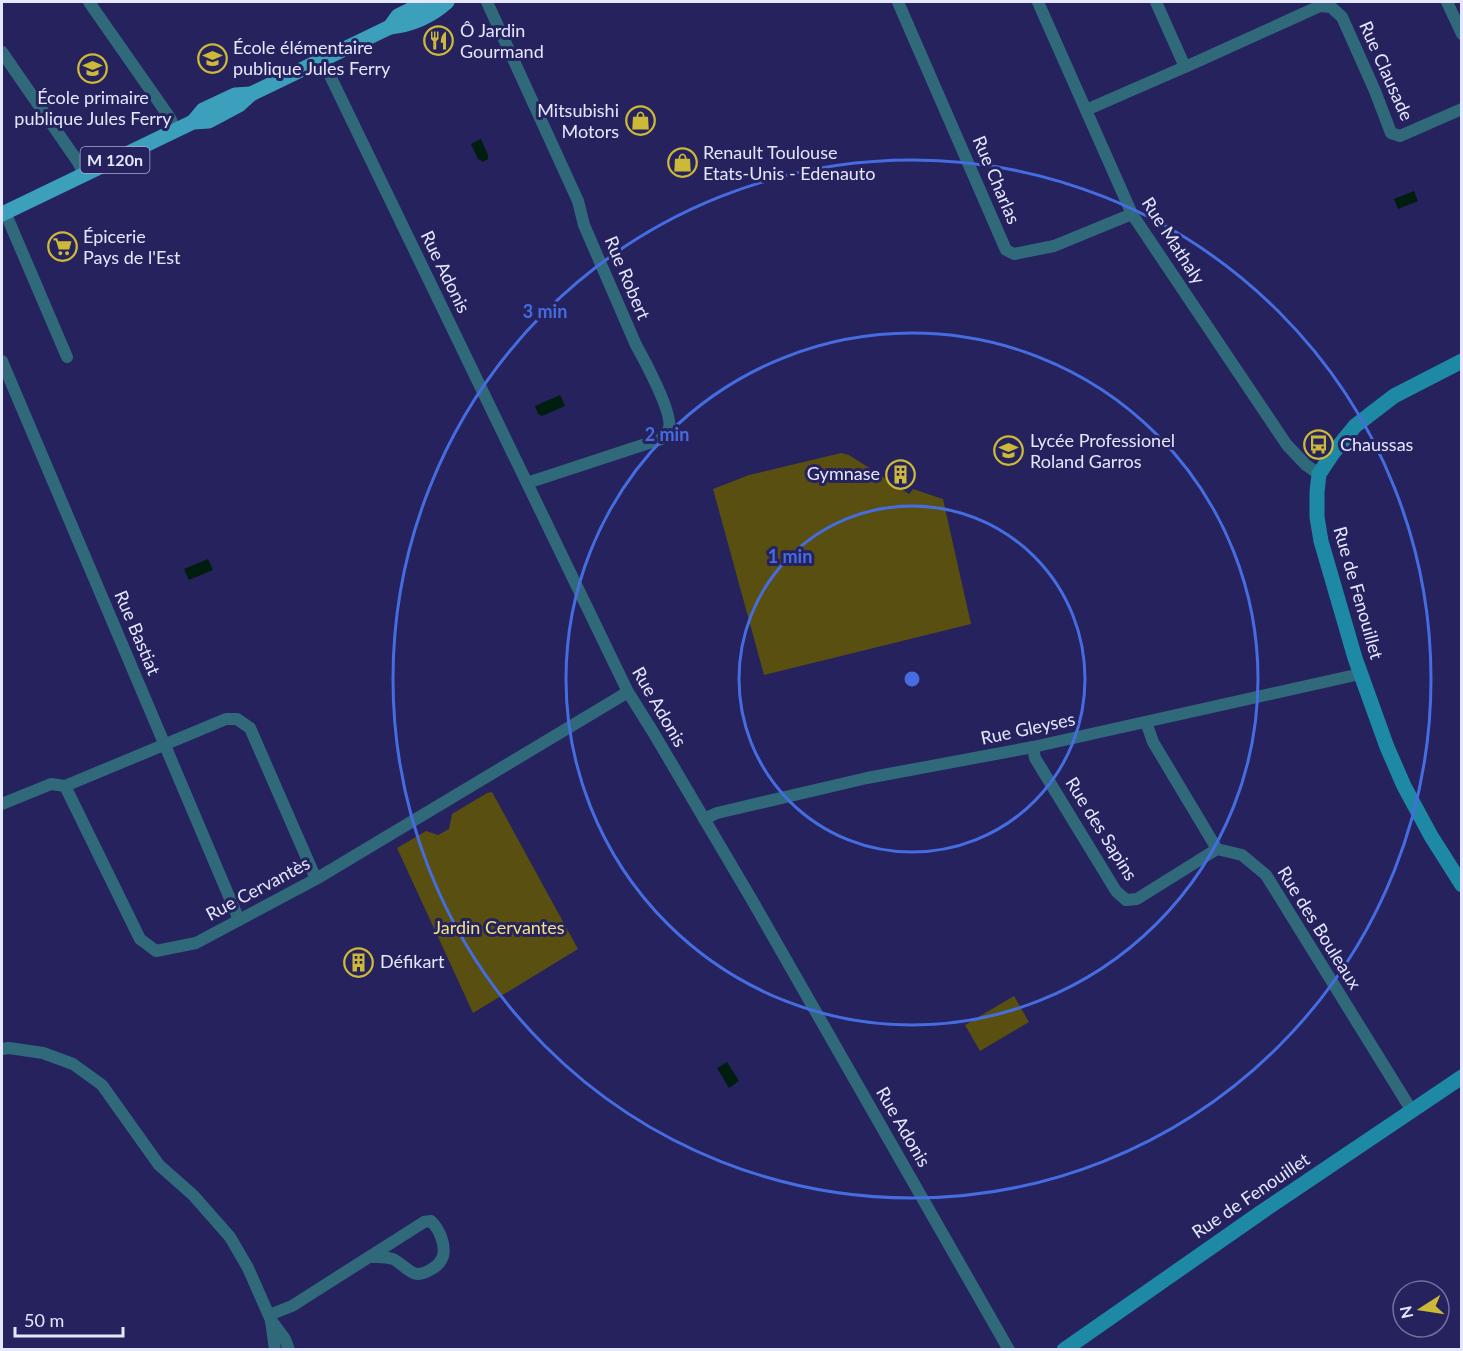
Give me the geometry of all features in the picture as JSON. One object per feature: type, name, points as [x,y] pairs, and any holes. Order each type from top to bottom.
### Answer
[{"type":"main road","name":"M 120n","points":[[390,27],[398,16],[426,2]]},
{"type":"main road","name":"M 120n","points":[[3,213],[176,131],[193,122],[203,110],[235,95],[251,94],[390,27],[407,26],[436,11],[447,2]]},
{"type":"street","points":[[90,2],[170,118],[176,131]]},
{"type":"street","name":"Rue Robert","points":[[487,2],[578,201],[584,225],[669,416],[669,427],[661,439],[527,483]]},
{"type":"street","name":"Rue Charlas","points":[[898,2],[1006,250],[1014,254],[1054,246],[1132,213]]},
{"type":"street","name":"Rue Mathaly","points":[[1038,2],[1132,213],[1287,445],[1306,465],[1319,474]]},
{"type":"street","points":[[1156,2],[1185,67]]},
{"type":"street","points":[[1447,2],[1461,34]]},
{"type":"street","name":"Rue Clausade","points":[[1086,110],[1320,6],[1330,4],[1342,17],[1375,91],[1390,133],[1400,136],[1461,109]]},
{"type":"street","points":[[2,52],[84,174]]},
{"type":"street","name":"Rue Adonis","points":[[322,59],[628,692],[865,1096],[1009,1350]]},
{"type":"street","points":[[3,213],[67,357]]},
{"type":"street","name":"Rue Bastiat","points":[[2,360],[239,920]]},
{"type":"street","points":[[1319,474],[1335,450],[1362,420],[1394,396],[1461,361]]},
{"type":"street","name":"Rue de Fenouillet","points":[[1319,474],[1317,517],[1321,541],[1360,674],[1404,786],[1461,885]]},
{"type":"street","name":"Rue Gleyses","points":[[704,819],[717,813],[867,778],[1033,747],[1360,674]]},
{"type":"street","name":"Rue Cervantès","points":[[65,786],[140,939],[156,951],[196,943],[316,879],[628,692]]},
{"type":"street","points":[[2,804],[51,784],[65,786],[226,719],[237,719],[250,728],[316,879]]},
{"type":"street","points":[[1146,722],[1153,742],[1217,849]]},
{"type":"street","name":"Rue des Sapins","points":[[1033,747],[1035,758],[1116,891],[1126,900],[1137,899],[1217,849]]},
{"type":"street","name":"Rue des Bouleaux","points":[[1217,849],[1242,855],[1266,875],[1412,1111]]},
{"type":"street","points":[[2,1049],[43,1053],[73,1064],[102,1085],[159,1165],[193,1195],[230,1237],[248,1268],[269,1318],[276,1350]]},
{"type":"street","name":"Rue de Fenouillet","points":[[1064,1350],[1244,1224],[1461,1077]]},
{"type":"street","points":[[269,1318],[292,1306],[369,1257],[424,1222],[431,1221],[444,1245],[442,1257],[436,1266],[427,1272],[418,1274],[410,1272],[391,1258],[369,1257]]},
{"type":"street","points":[[269,1318],[285,1339],[289,1350]]},
{"type":"green space","points":[[841,453],[849,455],[909,494],[913,489],[943,499],[971,624],[764,675],[713,489],[749,475]]},
{"type":"green space","name":"Jardin Cervantes","points":[[492,792],[578,949],[473,1013],[397,848],[426,831],[438,835],[449,829],[452,814]]},
{"type":"green space","points":[[1014,996],[1029,1022],[980,1051],[965,1025]]},
{"type":"shaded area","points":[[481,139],[488,155],[488,159],[483,162],[478,159],[471,144]]},
{"type":"shaded area","points":[[1414,191],[1418,201],[1398,209],[1394,199]]},
{"type":"shaded area","points":[[560,395],[565,406],[542,416],[538,414],[535,406]]},
{"type":"shaded area","points":[[208,559],[213,570],[189,580],[184,569]]},
{"type":"shaded area","points":[[727,1062],[739,1081],[729,1088],[717,1068]]},
{"type":"place","name":"Ô Jardin Gourmand","points":[[439,41]]},
{"type":"place","name":"École élémentaire publique Jules Ferry","points":[[212,58]]},
{"type":"place","name":"École primaire publique Jules Ferry","points":[[93,69]]},
{"type":"place","name":"Mitsubishi Motors","points":[[640,121]]},
{"type":"place","name":"Renault Toulouse Etats-Unis - Edenauto","points":[[682,163]]},
{"type":"place","name":"Épicerie Pays de l'Est","points":[[62,247]]},
{"type":"place","name":"Chaussas","points":[[1319,445]]},
{"type":"place","name":"Lycée Professionel Roland Garros","points":[[1009,451]]},
{"type":"place","name":"Gymnase","points":[[901,474]]},
{"type":"place","name":"Défikart","points":[[359,962]]}]
